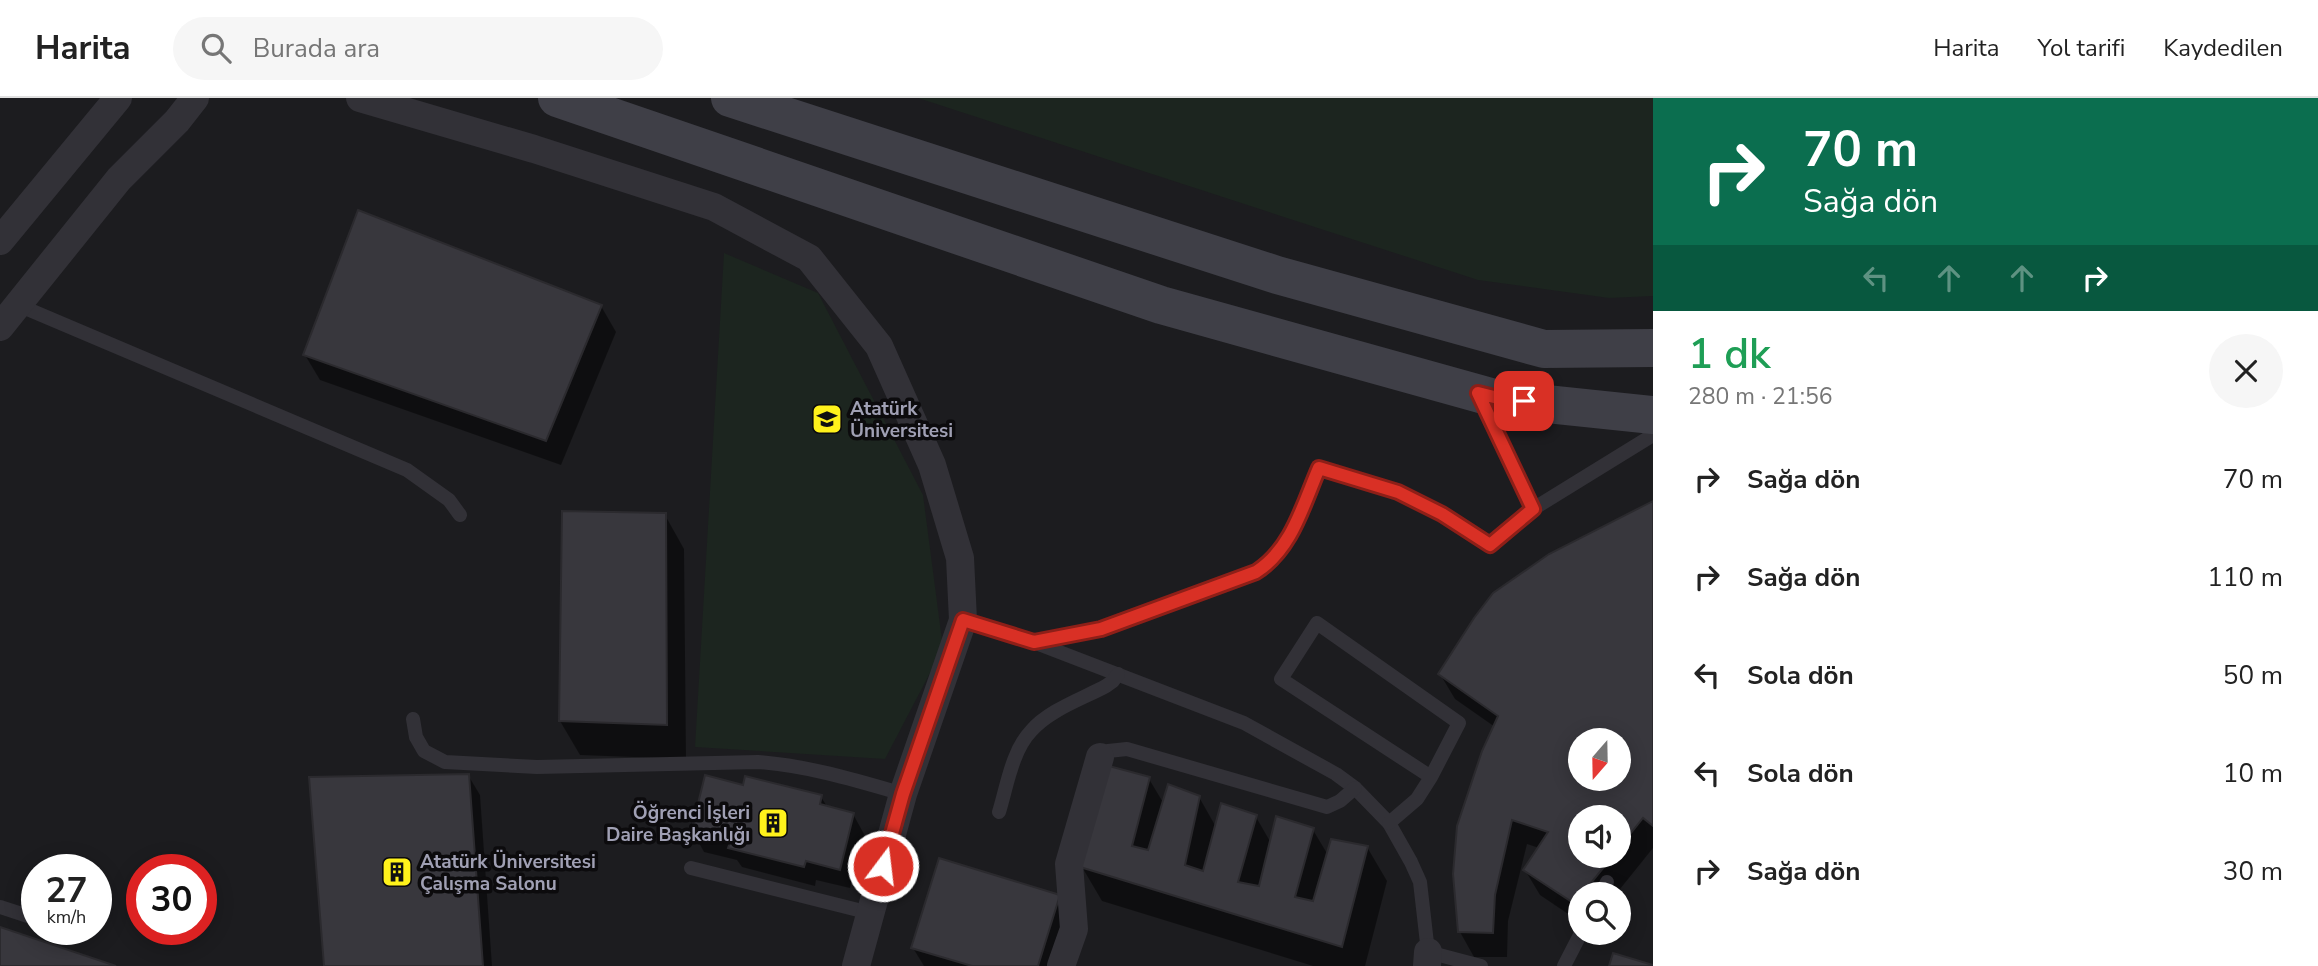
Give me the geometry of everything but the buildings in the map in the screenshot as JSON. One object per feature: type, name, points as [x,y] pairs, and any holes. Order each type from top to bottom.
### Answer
[{"type":"main road","points":[[557,98],[1161,305],[1498,398],[1653,415]]},
{"type":"main road","points":[[730,98],[1277,275],[1545,349],[1653,348]]},
{"type":"street","points":[[0,241],[118,98]]},
{"type":"street","points":[[0,327],[9,298],[119,179],[177,121],[195,98]]},
{"type":"street","points":[[360,98],[534,149],[714,207],[809,258],[879,346],[932,466],[960,558],[963,620],[903,794],[856,966]]},
{"type":"street","points":[[1061,966],[1074,929],[1069,864],[1100,757]]},
{"type":"lane","points":[[9,298],[407,470],[449,500],[460,515]]},
{"type":"lane","points":[[1478,393],[1533,509]]},
{"type":"lane","points":[[1034,642],[1101,629],[1256,572],[1276,557],[1286,544],[1319,468],[1398,492],[1442,514],[1490,545],[1533,509],[1653,435]]},
{"type":"lane","points":[[963,620],[1034,642],[1244,723],[1336,774],[1355,788],[1389,823],[1401,842],[1420,882],[1427,959],[1481,966]]},
{"type":"lane","points":[[1389,823],[1417,799],[1432,776],[1459,723],[1317,623],[1281,679],[1432,776]]},
{"type":"lane","points":[[999,812],[1020,746],[1031,730],[1047,717],[1106,686],[1118,674]]},
{"type":"lane","points":[[413,719],[416,737],[424,751],[445,761],[537,767],[758,762],[816,769],[903,794]]},
{"type":"lane","points":[[1100,757],[1108,751],[1128,749],[1327,807],[1340,801],[1355,788]]},
{"type":"lane","points":[[691,868],[870,913]]},
{"type":"lane","points":[[0,907],[21,914]]},
{"type":"lane","points":[[1564,966],[1575,945]]},
{"type":"shaded area","name":"Atatürk Üniversitesi","points":[[0,98],[1653,98],[1653,966],[0,966]]},
{"type":"shaded area","points":[[918,98],[1653,98],[1653,296],[1609,298],[1478,280]]},
{"type":"shaded area","points":[[724,253],[818,293],[923,495],[943,648],[885,759],[695,747]]},
{"type":"place","name":"Atatürk Üniversitesi","points":[[827,419]]},
{"type":"place","name":"Öğrenci İşleri Daire Başkanlığı","points":[[773,823]]},
{"type":"place","name":"Atatürk Üniversitesi Çalışma Salonu","points":[[397,872]]},
{"type":"route","points":[[883,866],[903,794],[963,620],[1034,642],[1101,629],[1256,572],[1276,557],[1286,544],[1319,468],[1398,492],[1442,514],[1490,545],[1533,509],[1478,393],[1524,401]]}]
